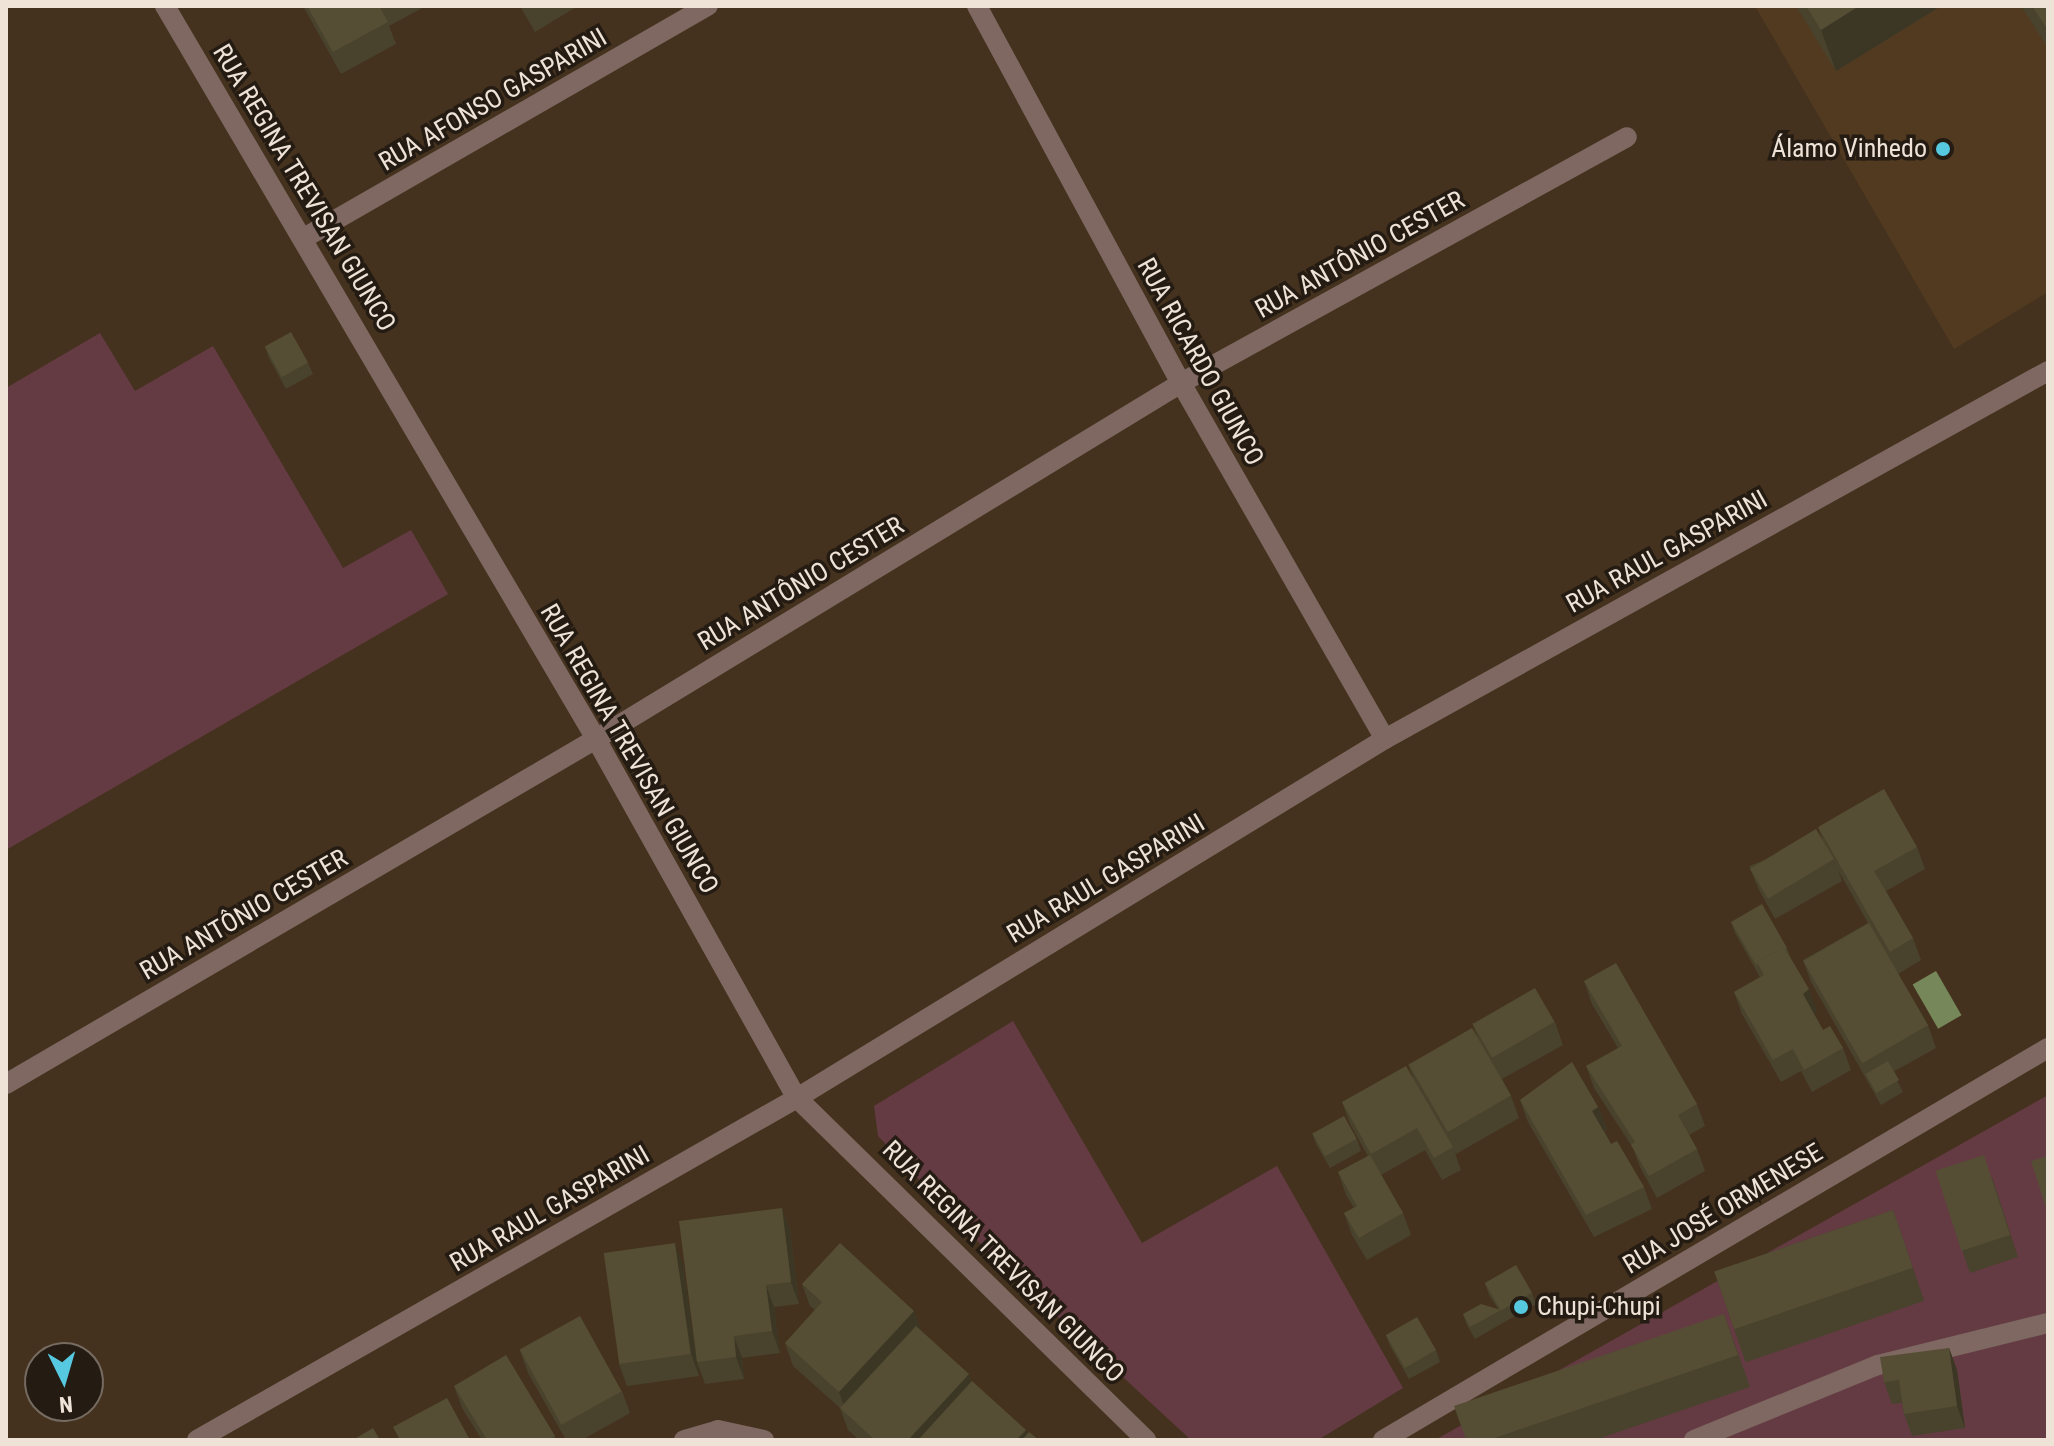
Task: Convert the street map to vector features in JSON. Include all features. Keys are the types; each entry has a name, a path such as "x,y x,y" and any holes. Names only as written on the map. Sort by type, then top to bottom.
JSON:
{"street":[{"name":"RUA REGINA TREVISAN GIUNCO","path":"165,6 596,739 797,1098 1146,1440"},
{"name":"RUA AFONSO GASPARINI","path":"304,238 708,6"},
{"name":"RUA RICARDO GIUNCO","path":"977,6 1181,383 1385,739"},
{"name":"RUA ANTÔNIO CESTER","path":"6,1084 596,739 1181,383 1627,137"},
{"name":"RUA RAUL GASPARINI","path":"197,1440 797,1098 1385,739 2048,371"},
{"name":"RUA JOSÉ ORMENESE","path":"1383,1440 2048,1048"},
{"path":"1694,1440 1878,1365 2048,1323"},
{"path":"684,1440 718,1430 764,1440"}],"shaded area":[{"name":"Álamo Vinhedo","path":"1755,6 2048,6 2048,292 1954,349"},
{"path":"100,333 135,391 213,346 343,568 411,530 448,594 6,850 6,388"},
{"path":"1936,971 1962,1015 1938,1029 1913,984"},
{"path":"1013,1021 1142,1243 1277,1166 1403,1388 1318,1440 1191,1440 993,1257 878,1136 874,1106"},
{"path":"2048,1095 2048,1440 1435,1440"}],"building":[{"path":"307,6 379,6 388,22 333,52"},
{"path":"1806,6 1859,6 1821,30"},
{"path":"2032,6 2048,6 2048,30"},
{"path":"291,332 308,363 282,377 265,347"},
{"path":"1884,789 1917,847 1874,871 1913,938 1890,952 1818,827"},
{"path":"1816,829 1834,859 1768,899 1750,869"},
{"path":"1762,904 1787,948 1756,965 1731,922"},
{"path":"1869,923 1928,1025 1862,1063 1803,961"},
{"path":"1784,947 1809,989 1803,994 1823,1030 1830,1026 1843,1048 1804,1070 1793,1049 1773,1060 1734,992 1764,975 1757,962"},
{"path":"1616,963 1697,1104 1678,1115 1697,1149 1649,1176 1631,1145 1635,1142 1586,1066 1622,1046 1584,981"},
{"path":"1535,988 1555,1022 1492,1058 1473,1024"},
{"path":"1472,1028 1511,1096 1448,1132 1409,1064"},
{"path":"1888,1061 1899,1080 1876,1093 1865,1074"},
{"path":"1572,1062 1598,1107 1592,1111 1611,1144 1617,1141 1644,1187 1586,1215 1520,1100"},
{"path":"1406,1066 1453,1147 1434,1158 1417,1128 1371,1154 1342,1102"},
{"path":"1344,1116 1357,1139 1325,1156 1313,1133"},
{"path":"1370,1155 1403,1213 1359,1238 1344,1213 1357,1206 1338,1172"},
{"path":"1984,1155 2010,1235 1961,1251 1935,1171"},
{"path":"2048,1156 2048,1214 2031,1161"},
{"path":"782,1208 791,1282 766,1285 772,1331 734,1336 736,1357 697,1362 679,1221"},
{"path":"1893,1210 1913,1268 1734,1329 1714,1272"},
{"path":"675,1243 691,1354 619,1364 604,1253"},
{"path":"840,1243 914,1311 839,1392 785,1343 822,1302 802,1284"},
{"path":"1516,1265 1532,1293 1501,1311 1485,1283"},
{"path":"1481,1304 1501,1310 1470,1327 1463,1314"},
{"path":"1724,1314 1738,1355 1489,1440 1466,1440 1454,1406"},
{"path":"580,1316 622,1391 561,1425 520,1349"},
{"path":"1417,1317 1436,1350 1405,1368 1386,1335"},
{"path":"916,1326 969,1374 908,1440 875,1440 840,1408"},
{"path":"1949,1348 1957,1406 1904,1414 1899,1380 1884,1382 1880,1357"},
{"path":"506,1355 555,1436 549,1440 487,1440 454,1386"},
{"path":"972,1381 1026,1430 1016,1440 918,1440"},
{"path":"447,1398 470,1440 400,1440 393,1427"},
{"path":"373,1428 380,1440 353,1440"},
{"path":"1029,1432 1039,1440 1022,1440"}],"place":[{"name":"Álamo Vinhedo","path":"1943,149"},
{"name":"Chupi-Chupi","path":"1521,1307"}]}
